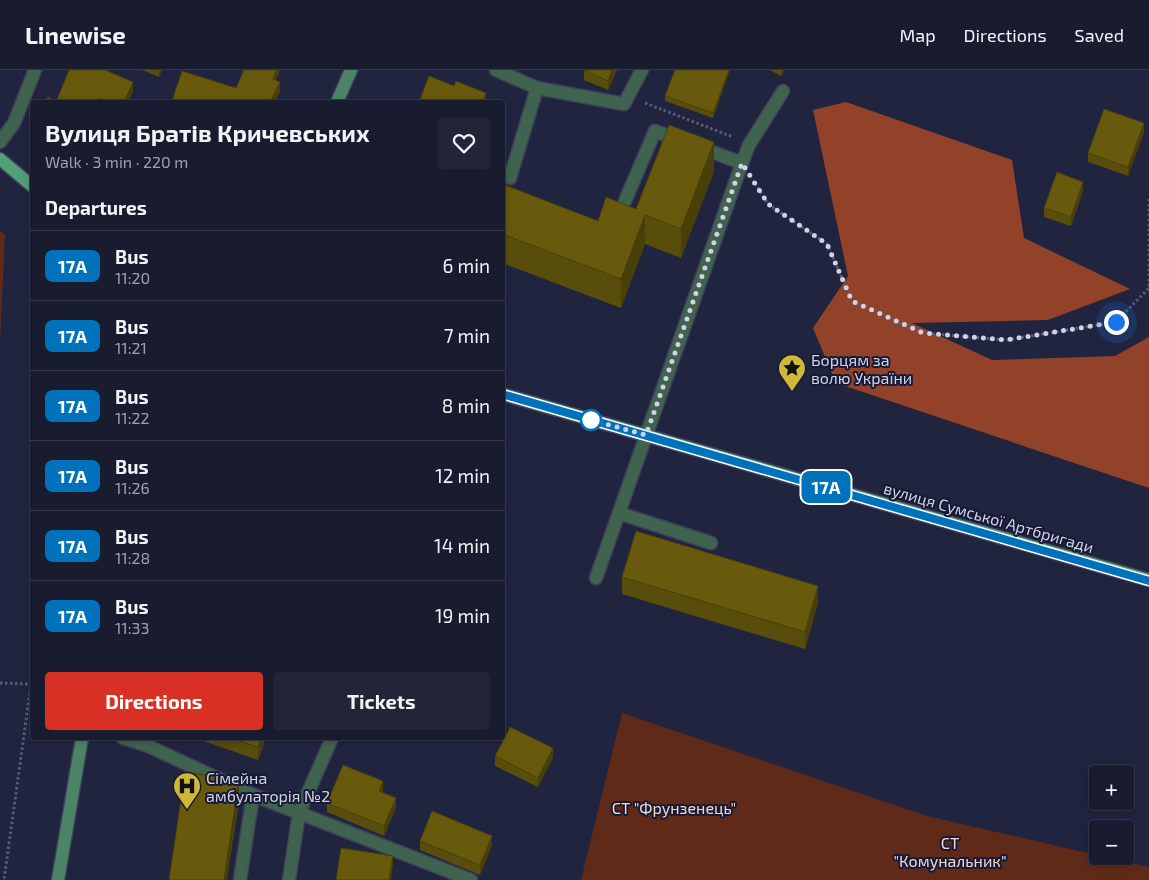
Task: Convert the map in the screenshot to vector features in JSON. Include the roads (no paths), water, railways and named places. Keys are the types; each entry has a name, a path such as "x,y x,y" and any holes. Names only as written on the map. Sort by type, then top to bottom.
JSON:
{"main road":[{"path":"338,100 351,70"},
{"path":"0,159 30,184"},
{"name":"вулиця Сумської Артбригади","path":"505,395 1149,580"},
{"path":"58,880 82,740"}],"street":[{"path":"0,142 14,123 35,70"},
{"path":"496,70 536,88 624,104 642,70"},
{"path":"510,178 536,88"},
{"path":"596,578 742,163 749,145 783,91"},
{"path":"625,200 655,131 742,163"},
{"path":"619,513 711,543"},
{"path":"130,740 146,745 252,795 472,880"},
{"path":"289,880 299,813 331,740"},
{"path":"240,880 252,795"}],"place":[{"name":"Борцям за волю України","path":"792,392"},
{"name":"Сімейна амбулаторія №2","path":"187,810"}],"park label":[{"name":"СТ \"Фрунзенець\"","path":"674,807"},
{"name":"СТ \"Комунальник\"","path":"950,851"}]}
